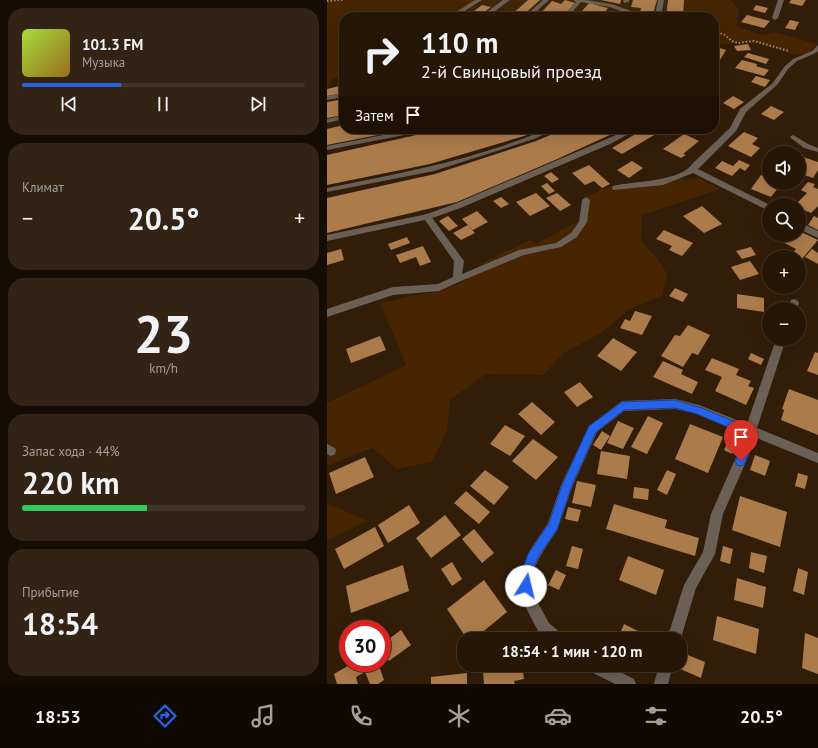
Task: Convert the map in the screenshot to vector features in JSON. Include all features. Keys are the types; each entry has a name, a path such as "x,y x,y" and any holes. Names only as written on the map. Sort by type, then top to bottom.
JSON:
{"street":[{"path":"775,18 781,0"},
{"path":"616,188 663,182 693,170 733,129 743,111 775,84 795,60 814,52 818,47"},
{"path":"693,170 762,204"},
{"path":"327,238 427,217 459,262 458,279 439,287 393,291 327,313"},
{"path":"806,229 818,235"},
{"path":"676,632 690,585 709,554 717,514 746,448 754,418 779,346"},
{"path":"549,632 544,628 527,595 525,577 534,554 553,526 567,485 593,429 622,406 675,404 699,410 751,433 818,458"},
{"path":"606,672 629,684"},
{"path":"661,684 664,672"}],"lane":[{"path":"459,12 479,0"},
{"path":"490,12 507,0"},
{"path":"533,12 546,0"},
{"path":"569,12 577,0 595,3 621,12"},
{"path":"658,12 661,0"},
{"path":"327,98 339,96"},
{"path":"327,120 339,118"},
{"path":"327,148 399,134"},
{"path":"327,190 431,169 541,134"},
{"path":"427,217 460,205 625,134"},
{"path":"793,137 807,146 818,150"},
{"path":"458,279 523,252 558,245 563,242 574,235 583,222 586,200"}],"path":[{"path":"327,1 343,0"},
{"path":"719,33 738,43 754,41 805,56"}],"shaded area":[{"path":"327,0 483,0 467,12 339,12 339,77 331,79 331,86 327,86"},
{"path":"483,0 684,0 683,12 467,12"},
{"path":"684,0 731,0 739,10 737,26 761,35 776,32 817,44 812,50 803,55 796,55 754,43 719,45 719,12 683,12"},
{"path":"674,176 685,180 699,178 720,189 642,215 641,240 662,265 667,274 662,296 630,309 601,333 564,353 543,375 486,374 450,400 447,431 432,462 397,469 372,448 327,466 327,403 406,365 380,303 441,291 463,282 482,263 530,240 536,244 580,220 584,198 600,190 616,185 652,181"},
{"path":"327,503 368,521 327,540"}],"building":[{"path":"528,0 540,0 527,12 515,12"},
{"path":"565,0 575,3 567,12 542,12 552,1 561,4"},
{"path":"601,0 621,0 620,4"},
{"path":"633,0 657,0 654,12 640,12 641,8 631,7"},
{"path":"668,0 684,0 683,12 667,12"},
{"path":"791,0 806,0 802,6 789,3"},
{"path":"589,3 608,8 605,12 581,12"},
{"path":"482,5 491,7 484,12 473,12"},
{"path":"756,5 768,8 765,13 753,10"},
{"path":"747,15 770,21 764,28 741,22"},
{"path":"790,20 799,22 795,30 785,28"},
{"path":"748,44 751,50 737,51 734,46"},
{"path":"719,48 726,50 719,62"},
{"path":"748,53 769,59 766,64 744,57"},
{"path":"742,60 757,64 756,66 769,70 764,76 735,68"},
{"path":"756,76 770,80 765,87 751,82"},
{"path":"339,86 339,94 327,96 327,89"},
{"path":"733,96 744,102 734,109 723,103"},
{"path":"339,100 339,116 327,118 327,102"},
{"path":"771,106 784,112 774,120 761,114"},
{"path":"339,126 339,134 383,134 327,145 327,129"},
{"path":"744,132 758,138 752,144 760,148 751,157 728,146"},
{"path":"421,134 529,134 430,164 327,185 327,155"},
{"path":"553,134 612,134 457,202 327,233 327,198 435,174"},
{"path":"636,134 656,134 622,154 612,148"},
{"path":"684,134 699,141 683,154 686,155 681,158 663,149"},
{"path":"806,158 818,162 818,170 813,178 806,176"},
{"path":"739,160 750,165 745,171 740,168 732,176 715,168 722,161 733,166"},
{"path":"632,161 643,168 629,178 617,170"},
{"path":"589,165 610,184 602,188 594,181 585,185 572,173"},
{"path":"551,172 559,179 552,183 544,176"},
{"path":"761,175 762,190 776,190 771,197 751,189"},
{"path":"808,182 815,184 813,187 818,189 818,206 811,213 806,211 806,198 802,198 807,193 801,190 806,190 806,184"},
{"path":"547,183 555,191 549,194 541,186"},
{"path":"536,193 550,206 530,216 516,202"},
{"path":"557,193 571,205 560,211 546,198"},
{"path":"501,197 509,204 501,208 493,201"},
{"path":"702,206 722,224 704,233 683,216"},
{"path":"477,211 488,222 473,230 462,219"},
{"path":"448,216 458,226 449,231 439,221"},
{"path":"814,216 818,218 818,230 808,225"},
{"path":"468,225 475,233 461,240 453,233"},
{"path":"664,230 693,243 682,256 669,250 672,246 656,239"},
{"path":"806,234 818,240 806,254 806,250 795,250 796,249 783,242 806,242"},
{"path":"407,237 410,243 391,250 388,244"},
{"path":"423,246 431,262 420,266 416,257 400,263 396,255"},
{"path":"751,247 756,255 742,259 736,251"},
{"path":"341,249 344,260 327,265 327,253"},
{"path":"812,249 818,253 818,264 806,258"},
{"path":"750,261 759,274 740,280 731,267"},
{"path":"675,288 688,294 683,302 669,296"},
{"path":"737,294 764,298 764,302 762,302 762,312 737,308"},
{"path":"635,311 652,316 642,335 620,328 625,319 630,321"},
{"path":"688,325 710,335 698,355 692,353 683,367 661,356 675,335 680,336"},
{"path":"380,336 386,350 351,363 346,349"},
{"path":"613,338 637,352 621,371 597,356"},
{"path":"815,352 818,353 818,375 807,371"},
{"path":"751,353 764,359 761,365 748,359"},
{"path":"712,358 739,369 736,375 751,381 748,386 754,388 746,405 715,391 722,377 705,370"},
{"path":"663,361 683,370 681,374 698,382 692,394 653,377"},
{"path":"580,382 593,397 577,407 564,392"},
{"path":"789,389 818,400 818,435 781,420 784,410 782,409"},
{"path":"532,402 555,422 541,435 518,414"},
{"path":"648,416 663,423 647,454 631,447"},
{"path":"618,421 634,428 623,449 607,443"},
{"path":"690,424 723,437 708,473 675,459"},
{"path":"505,425 525,436 510,456 490,444"},
{"path":"602,431 610,436 601,450 593,445"},
{"path":"730,436 738,439 732,454 724,450"},
{"path":"533,439 558,457 536,480 512,461"},
{"path":"601,451 630,456 627,479 597,474"},
{"path":"755,455 770,461 765,476 750,470"},
{"path":"365,457 374,477 336,494 329,473"},
{"path":"485,470 509,487 494,505 470,486"},
{"path":"667,470 676,474 667,495 657,490"},
{"path":"798,473 808,476 805,489 795,486"},
{"path":"577,481 596,485 591,507 572,503"},
{"path":"634,487 649,489 648,500 633,498"},
{"path":"466,491 490,512 479,524 454,503"},
{"path":"740,496 787,512 780,547 732,530"},
{"path":"614,504 667,520 665,528 699,538 695,556 606,529"},
{"path":"409,505 420,523 388,543 378,525"},
{"path":"568,507 581,510 578,522 565,519"},
{"path":"445,515 461,535 431,558 416,538"},
{"path":"375,527 384,546 344,569 335,549"},
{"path":"474,529 494,553 482,563 462,539"},
{"path":"572,546 583,549 578,569 566,566"},
{"path":"723,546 733,549 730,564 720,561"},
{"path":"751,552 767,556 764,573 749,568"},
{"path":"628,556 664,570 656,595 619,580"},
{"path":"452,562 462,579 452,586 441,569"},
{"path":"403,565 409,591 351,613 346,586"},
{"path":"798,568 808,572 804,595 793,591"},
{"path":"556,570 566,575 559,590 548,585"},
{"path":"737,578 766,587 763,608 734,600"},
{"path":"484,580 507,612 483,632 462,632 447,609"},
{"path":"717,616 759,629 756,654 713,640"},
{"path":"624,624 640,632 621,632"},
{"path":"401,630 411,645 391,660 391,637"},
{"path":"805,633 818,638 818,674 802,668"},
{"path":"687,655 705,662 701,678 687,672"},
{"path":"339,671 365,672 356,677 358,684 337,684 334,674"},
{"path":"365,672 381,672 384,680 378,684 370,684"},
{"path":"483,672 523,672 524,679 514,681 515,684 484,684"},
{"path":"467,673 467,684 431,684 431,677"}],"route":[{"path":"526,586 525,577 534,554 546,534 553,526 567,485 593,429 622,406 675,404 699,410 751,433 741,461"}]}
